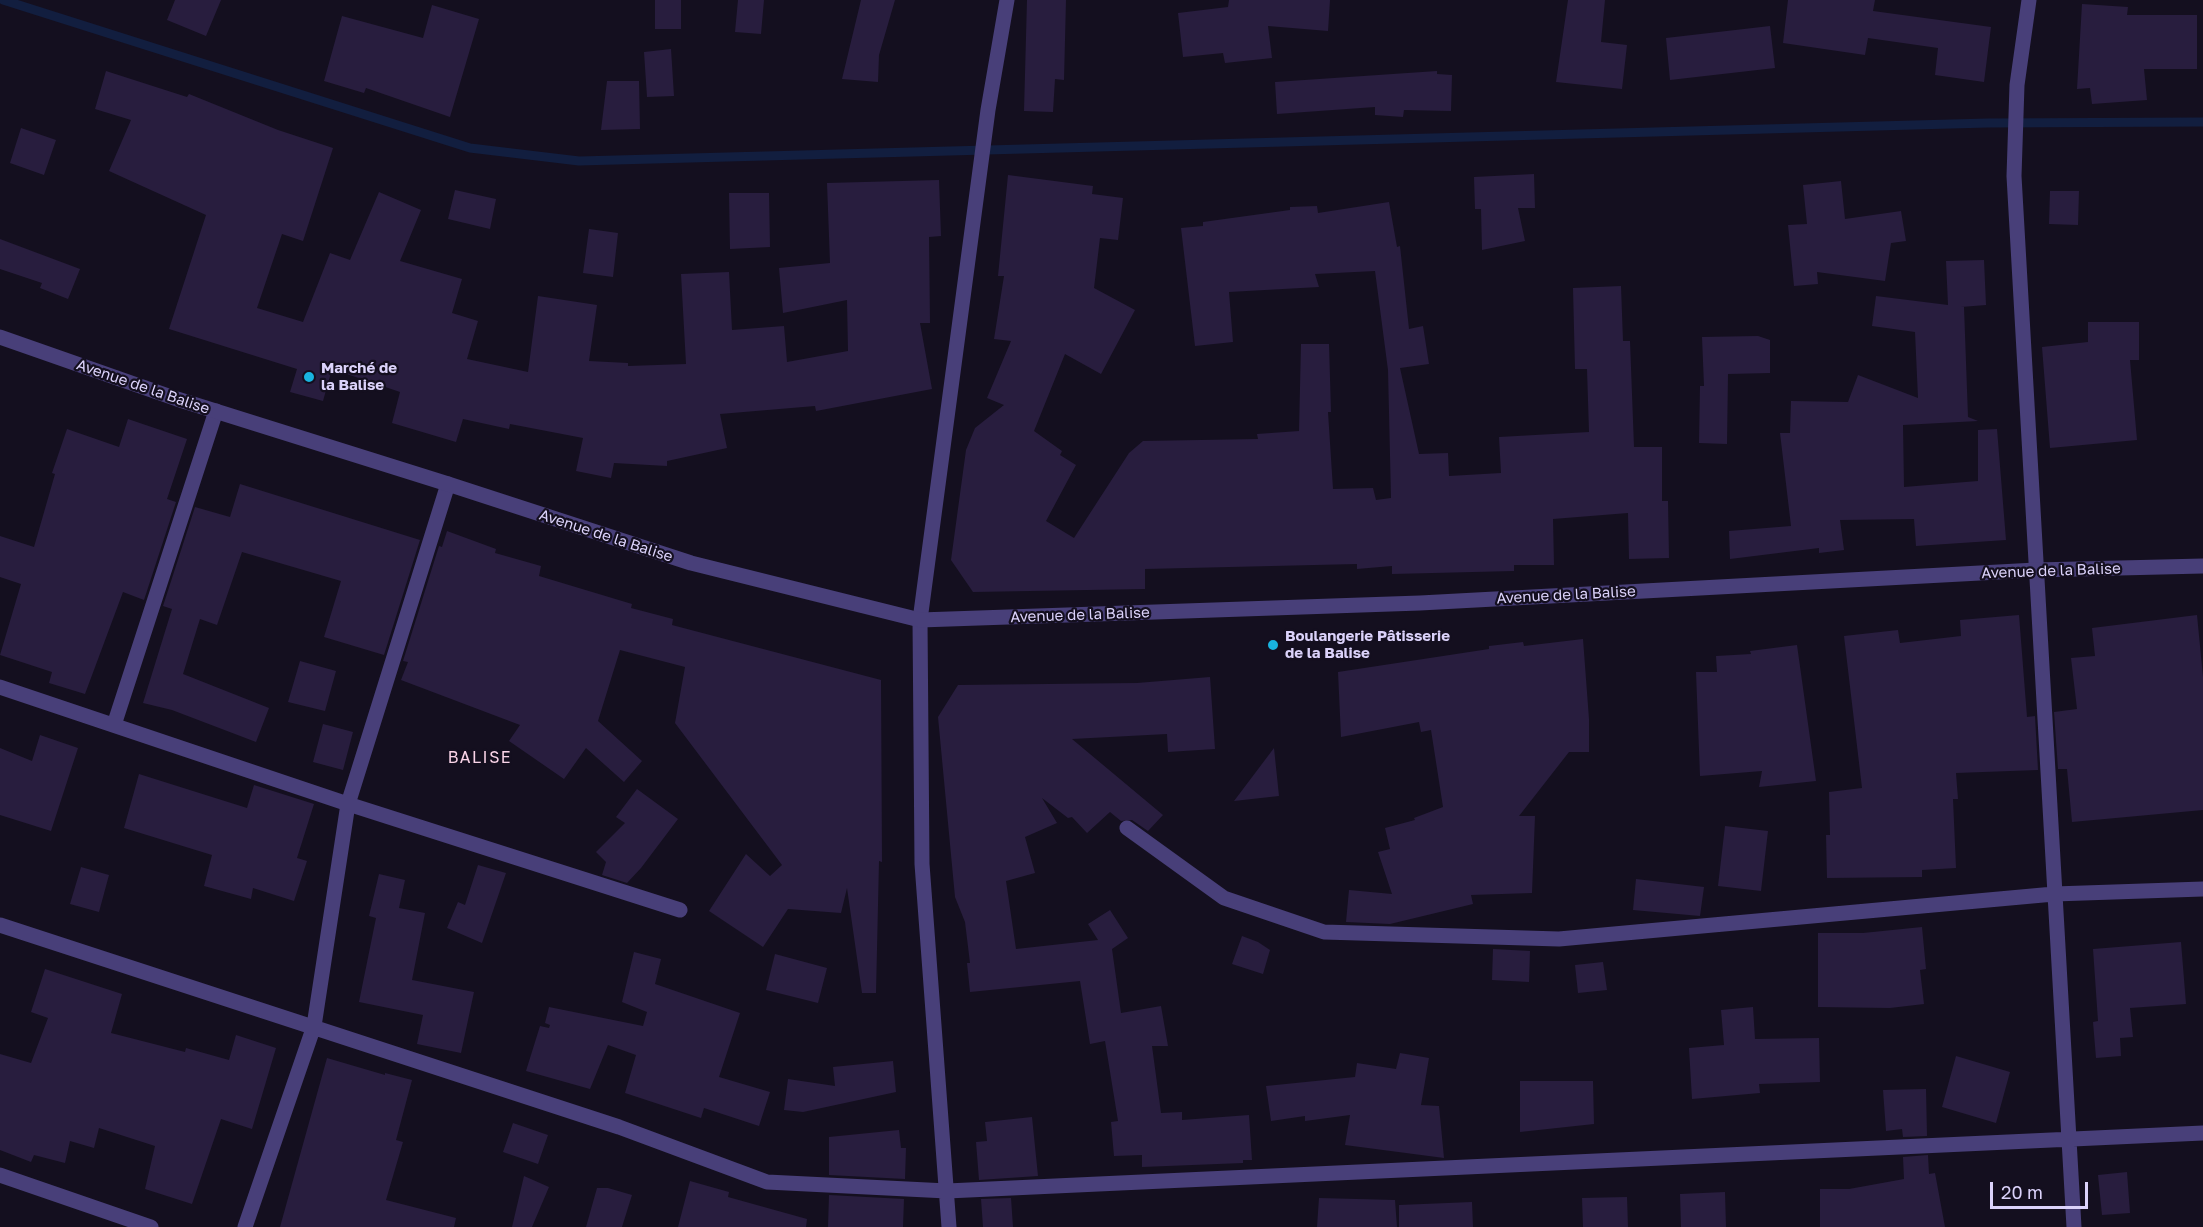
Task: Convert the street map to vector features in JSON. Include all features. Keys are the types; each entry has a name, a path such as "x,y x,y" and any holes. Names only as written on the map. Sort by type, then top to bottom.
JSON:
{"street":[{"path":"949,1227 922,864 920,620 978,181 1007,0"},
{"path":"2029,0 2017,85 2014,176 2054,894 2071,1139 2074,1227"},
{"name":"Avenue de la Balise","path":"0,337 216,411 691,563 920,620 1420,603 2036,570 2203,566"},
{"path":"114,725 216,411"},
{"path":"245,1227 314,1026 348,804 448,484"},
{"path":"0,687 348,804 680,910"},
{"path":"1127,828 1224,898 1324,932 1559,939 2054,894 2203,889"},
{"path":"0,926 314,1026 619,1127 767,1182 946,1191 2203,1133"},
{"path":"0,1175 151,1227"}],"building":[{"path":"175,0 221,0 206,36 167,20"},
{"path":"655,0 681,0 681,29 655,29"},
{"path":"738,0 764,0 761,34 735,32"},
{"path":"861,0 895,0 879,55 878,82 842,79"},
{"path":"1027,0 1066,0 1064,80 1055,79 1053,112 1024,111"},
{"path":"1229,0 1330,0 1328,31 1268,26 1272,58 1225,63 1223,53 1183,57 1178,13 1228,7"},
{"path":"1568,0 1605,0 1601,42 1627,45 1622,89 1556,82"},
{"path":"1788,0 1875,0 1873,11 1991,27 1984,82 1935,75 1938,48 1868,38 1865,55 1783,43"},
{"path":"2082,4 2128,7 2127,15 2197,15 2197,69 2144,69 2147,100 2092,104 2090,88 2077,89"},
{"path":"432,5 479,19 450,117 366,88 364,93 324,81 342,16 423,38"},
{"path":"1770,26 1775,68 1670,80 1666,38"},
{"path":"671,49 674,96 647,97 644,52"},
{"path":"106,71 187,97 189,94 278,130 333,148 303,241 282,234 257,308 303,322 330,253 350,260 379,192 421,210 400,261 462,279 452,313 478,321 467,359 528,372 538,296 597,305 589,361 628,363 628,366 686,364 681,274 729,272 732,330 784,326 787,362 848,351 847,300 783,313 779,268 830,263 827,183 939,180 941,236 929,237 930,323 920,323 932,389 816,411 815,406 720,414 727,448 667,461 667,466 614,463 611,478 576,471 583,438 510,424 509,429 463,419 456,442 392,423 400,392 332,369 323,401 290,392 297,369 169,329 206,215 109,171 131,120 95,109"},
{"path":"1437,71 1437,74 1452,75 1451,111 1404,110 1403,117 1375,115 1375,107 1277,114 1275,82"},
{"path":"607,81 639,81 640,129 601,130"},
{"path":"21,128 56,140 44,175 10,163"},
{"path":"1534,174 1535,208 1518,208 1525,241 1482,250 1481,209 1475,209 1474,177"},
{"path":"1008,175 1093,186 1092,194 1123,198 1118,240 1100,238 1094,288 1135,310 1101,374 1065,354 1034,431 1062,451 1060,455 1076,465 1046,521 1074,538 1129,453 1143,441 1258,439 1257,434 1299,431 1301,344 1329,344 1331,412 1328,412 1333,489 1373,488 1376,500 1391,498 1388,370 1375,271 1315,274 1319,287 1229,292 1233,342 1195,346 1181,228 1203,226 1203,222 1290,210 1290,207 1317,206 1318,213 1389,202 1397,247 1400,246 1409,329 1423,326 1429,364 1400,368 1419,454 1448,453 1449,476 1501,473 1499,437 1589,432 1587,369 1575,369 1573,288 1621,286 1623,341 1630,341 1634,447 1662,447 1662,501 1668,501 1669,558 1629,559 1628,513 1553,519 1554,565 1514,565 1514,571 1392,574 1392,566 1357,569 1357,564 1145,569 1145,589 973,592 951,560 966,450 975,428 1004,405 987,398 1011,341 994,339 1004,276 998,276"},
{"path":"1841,181 1845,219 1901,211 1906,241 1891,243 1885,281 1817,272 1818,284 1794,286 1788,225 1807,224 1803,185"},
{"path":"455,190 496,199 490,229 448,219"},
{"path":"2050,191 2079,191 2078,225 2049,224"},
{"path":"729,193 769,193 770,247 730,249"},
{"path":"589,229 618,233 613,277 583,273"},
{"path":"0,239 80,269 68,299 40,288 42,283 0,269"},
{"path":"1984,260 1986,305 1961,307 1964,307 1968,417 1978,421 1903,425 1904,487 1978,481 1978,430 1997,429 2006,540 1916,546 1914,519 1840,520 1844,550 1819,553 1819,548 1730,559 1729,531 1791,526 1780,433 1790,433 1791,401 1848,402 1858,375 1918,398 1915,332 1872,326 1876,296 1948,305 1946,261"},
{"path":"2088,322 2139,322 2139,360 2130,360 2137,440 2050,448 2042,347 2088,342"},
{"path":"1758,336 1770,340 1770,373 1728,374 1727,444 1699,443 1700,386 1704,386 1702,337"},
{"path":"128,419 187,439 167,499 176,502 144,600 123,592 85,694 49,683 52,672 0,655 21,584 0,577 0,536 34,547 55,474 52,473 67,429 119,447"},
{"path":"240,484 420,540 384,655 324,637 341,581 242,552 217,625 200,619 183,674 269,708 256,742 172,710 143,703 172,609 163,606 195,507 230,517"},
{"path":"447,531 496,549 495,553 541,566 539,576 632,604 631,608 673,619 672,625 881,680 882,862 879,861 876,993 862,993 847,888 841,913 788,909 763,947 709,911 746,854 770,876 782,865 675,723 685,667 620,650 598,721 642,761 624,782 586,748 564,779 509,741 520,725 401,680 408,662 403,661 439,546 442,547"},
{"path":"2019,615 2027,717 2035,716 2038,770 1956,773 1958,799 1953,799 1956,868 1922,870 1922,877 1827,878 1826,835 1830,835 1829,792 1862,788 1844,636 1898,630 1900,643 1961,636 1960,620"},
{"path":"2197,615 2203,677 2203,810 2072,822 2067,769 2058,769 2054,712 2077,709 2071,658 2095,656 2092,628"},
{"path":"1583,639 1589,752 1569,752 1519,816 1535,816 1532,893 1471,895 1473,904 1390,924 1346,922 1349,890 1392,894 1378,852 1390,849 1385,828 1415,820 1414,818 1443,807 1431,730 1421,732 1419,722 1341,737 1338,672 1489,649 1489,646 1523,642 1524,646"},
{"path":"1797,645 1816,781 1759,787 1762,771 1700,776 1696,672 1717,672 1716,656 1751,654 1750,651"},
{"path":"300,661 336,671 325,711 288,702"},
{"path":"1210,677 1215,749 1168,752 1167,734 1072,739 1163,815 1148,831 1132,820 1121,821 1110,812 1087,833 1072,817 1068,818 1042,798 1057,823 1025,837 1035,873 1006,881 1016,949 1098,940 1088,924 1110,910 1128,938 1112,949 1121,1013 1161,1006 1168,1046 1152,1046 1161,1113 1182,1112 1182,1120 1249,1115 1252,1160 1243,1160 1243,1163 1142,1167 1142,1155 1114,1156 1111,1122 1118,1121 1105,1041 1090,1044 1080,981 970,992 967,963 970,963 965,922 955,897 938,717 958,685 1137,683"},
{"path":"323,724 353,732 343,770 313,762"},
{"path":"40,735 78,748 51,831 0,815 0,748 32,761"},
{"path":"1274,748 1279,796 1234,801"},
{"path":"139,774 247,808 254,785 314,804 297,858 307,861 294,901 253,888 251,899 204,886 212,855 124,828"},
{"path":"637,789 678,819 627,883 602,875 606,862 596,852 625,823 616,817"},
{"path":"1725,826 1768,831 1761,891 1718,886"},
{"path":"478,865 506,873 482,943 447,928 458,902 465,905"},
{"path":"81,867 109,875 99,912 70,904"},
{"path":"379,874 405,880 399,908 425,913 412,980 474,992 461,1053 417,1044 423,1015 359,1002 376,918 369,916"},
{"path":"1636,879 1704,887 1700,916 1633,910"},
{"path":"1922,927 1926,969 1920,970 1924,1004 1890,1008 1818,1007 1818,933 1863,933"},
{"path":"1242,936 1270,950 1263,974 1232,964"},
{"path":"2181,942 2186,1004 2130,1008 2133,1037 2120,1038 2121,1056 2096,1058 2093,1022 2098,1021 2093,949"},
{"path":"1493,949 1530,951 1529,982 1492,980"},
{"path":"634,952 661,959 655,984 740,1013 719,1077 770,1092 759,1126 704,1108 701,1118 625,1093 636,1055 608,1045 590,1089 526,1071 540,1026 549,1028 550,1025 545,1023 549,1007 643,1026 647,1012 622,1002"},
{"path":"775,954 827,968 818,1003 766,990"},
{"path":"1603,962 1607,990 1578,993 1575,965"},
{"path":"45,969 122,994 111,1033 185,1052 186,1048 229,1060 236,1035 276,1048 252,1129 221,1119 192,1204 145,1189 155,1146 99,1128 94,1148 70,1141 65,1163 34,1155 31,1162 0,1150 0,1054 31,1063 48,1018 31,1012"},
{"path":"1753,1007 1755,1039 1819,1038 1820,1082 1759,1084 1760,1093 1692,1099 1689,1048 1724,1045 1721,1010"},
{"path":"1400,1053 1429,1058 1421,1105 1439,1106 1444,1158 1345,1145 1350,1115 1305,1121 1305,1116 1271,1121 1266,1086 1355,1077 1357,1063 1396,1069"},
{"path":"1956,1056 2010,1072 1996,1123 1942,1107"},
{"path":"327,1058 385,1075 385,1073 412,1080 396,1140 403,1142 386,1200 456,1218 454,1227 280,1227"},
{"path":"893,1061 896,1092 803,1112 784,1110 788,1079 835,1086 833,1067"},
{"path":"1520,1081 1593,1081 1594,1124 1520,1132"},
{"path":"1926,1089 1927,1136 1903,1137 1902,1129 1886,1131 1883,1090"},
{"path":"1032,1117 1038,1176 979,1180 976,1142 987,1141 985,1122"},
{"path":"513,1123 548,1135 538,1164 503,1152"},
{"path":"899,1130 901,1148 906,1148 905,1179 829,1175 829,1137"},
{"path":"1928,1155 1929,1174 1935,1173 1945,1227 1820,1227 1820,1189 1849,1189 1904,1179 1903,1157"},
{"path":"2127,1172 2130,1213 2102,1215 2098,1175"},
{"path":"524,1176 549,1187 532,1227 512,1227"},
{"path":"690,1181 729,1192 728,1197 807,1219 806,1227 678,1227"},
{"path":"597,1188 608,1188 632,1195 622,1227 586,1227"},
{"path":"1725,1192 1726,1227 1681,1227 1680,1194"},
{"path":"829,1195 904,1199 903,1227 828,1227"},
{"path":"1627,1197 1628,1227 1583,1227 1582,1198"},
{"path":"1011,1198 1013,1227 983,1227 981,1199"},
{"path":"1319,1198 1395,1200 1397,1227 1317,1227"},
{"path":"1472,1202 1473,1227 1399,1227 1399,1205"}],"waterway":[{"path":"3,0 470,148 579,161 1988,123 2203,122"}],"place":[{"name":"Marché de la Balise","path":"309,377"},
{"name":"Boulangerie Pâtisserie de la Balise","path":"1273,645"}],"district":[{"name":"BALISE","path":"480,758"}]}
